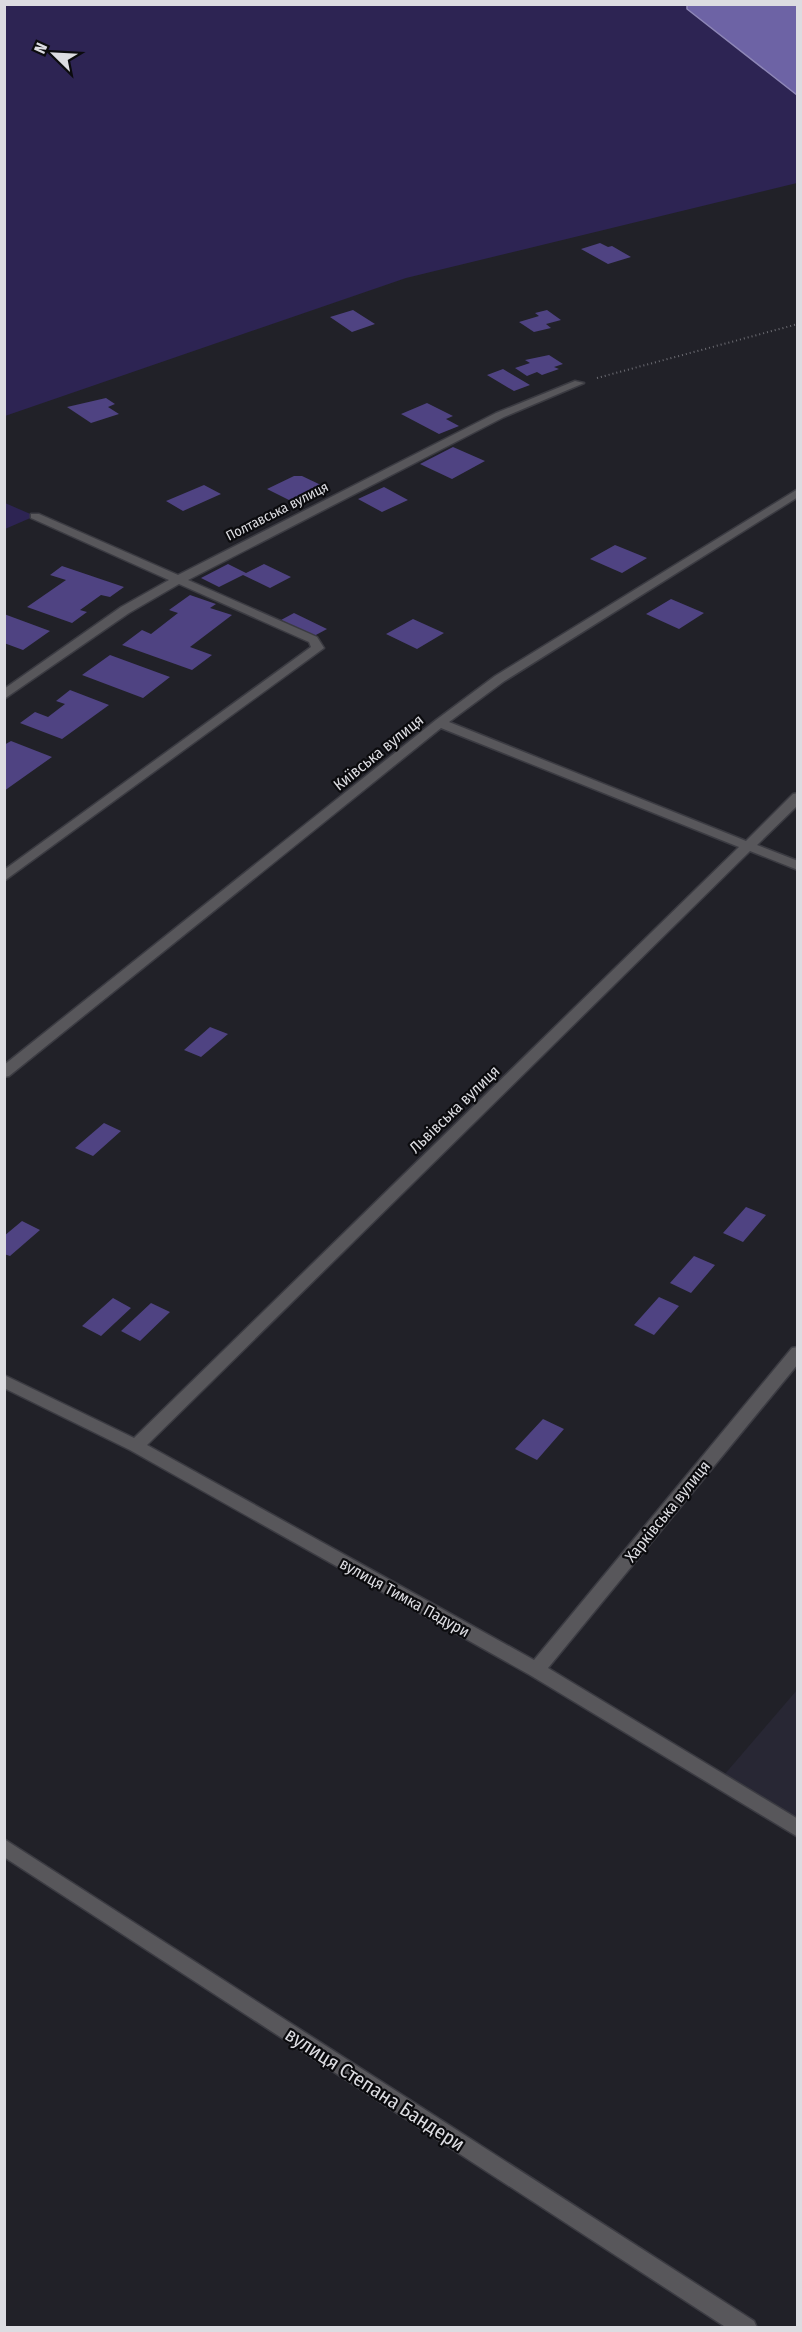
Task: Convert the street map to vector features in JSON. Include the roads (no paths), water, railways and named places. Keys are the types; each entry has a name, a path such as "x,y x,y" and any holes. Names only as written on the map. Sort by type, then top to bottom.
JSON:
{"street":[{"name":"Полтавська вулиця","path":"4,695 125,610 180,579 500,415 579,383"},
{"name":"Київська вулиця","path":"4,1073 499,678 798,492"},
{"path":"4,877 318,648 313,640 35,516"},
{"path":"440,723 798,866"},
{"name":"Львівська вулиця","path":"136,1446 798,798"},
{"name":"Харківська вулиця","path":"536,1670 798,1352"},
{"name":"вулиця Тимка Падури","path":"4,1381 136,1446 536,1670 798,1829"},
{"name":"вулиця Степана Бандери","path":"4,1847 746,2328"}]}
